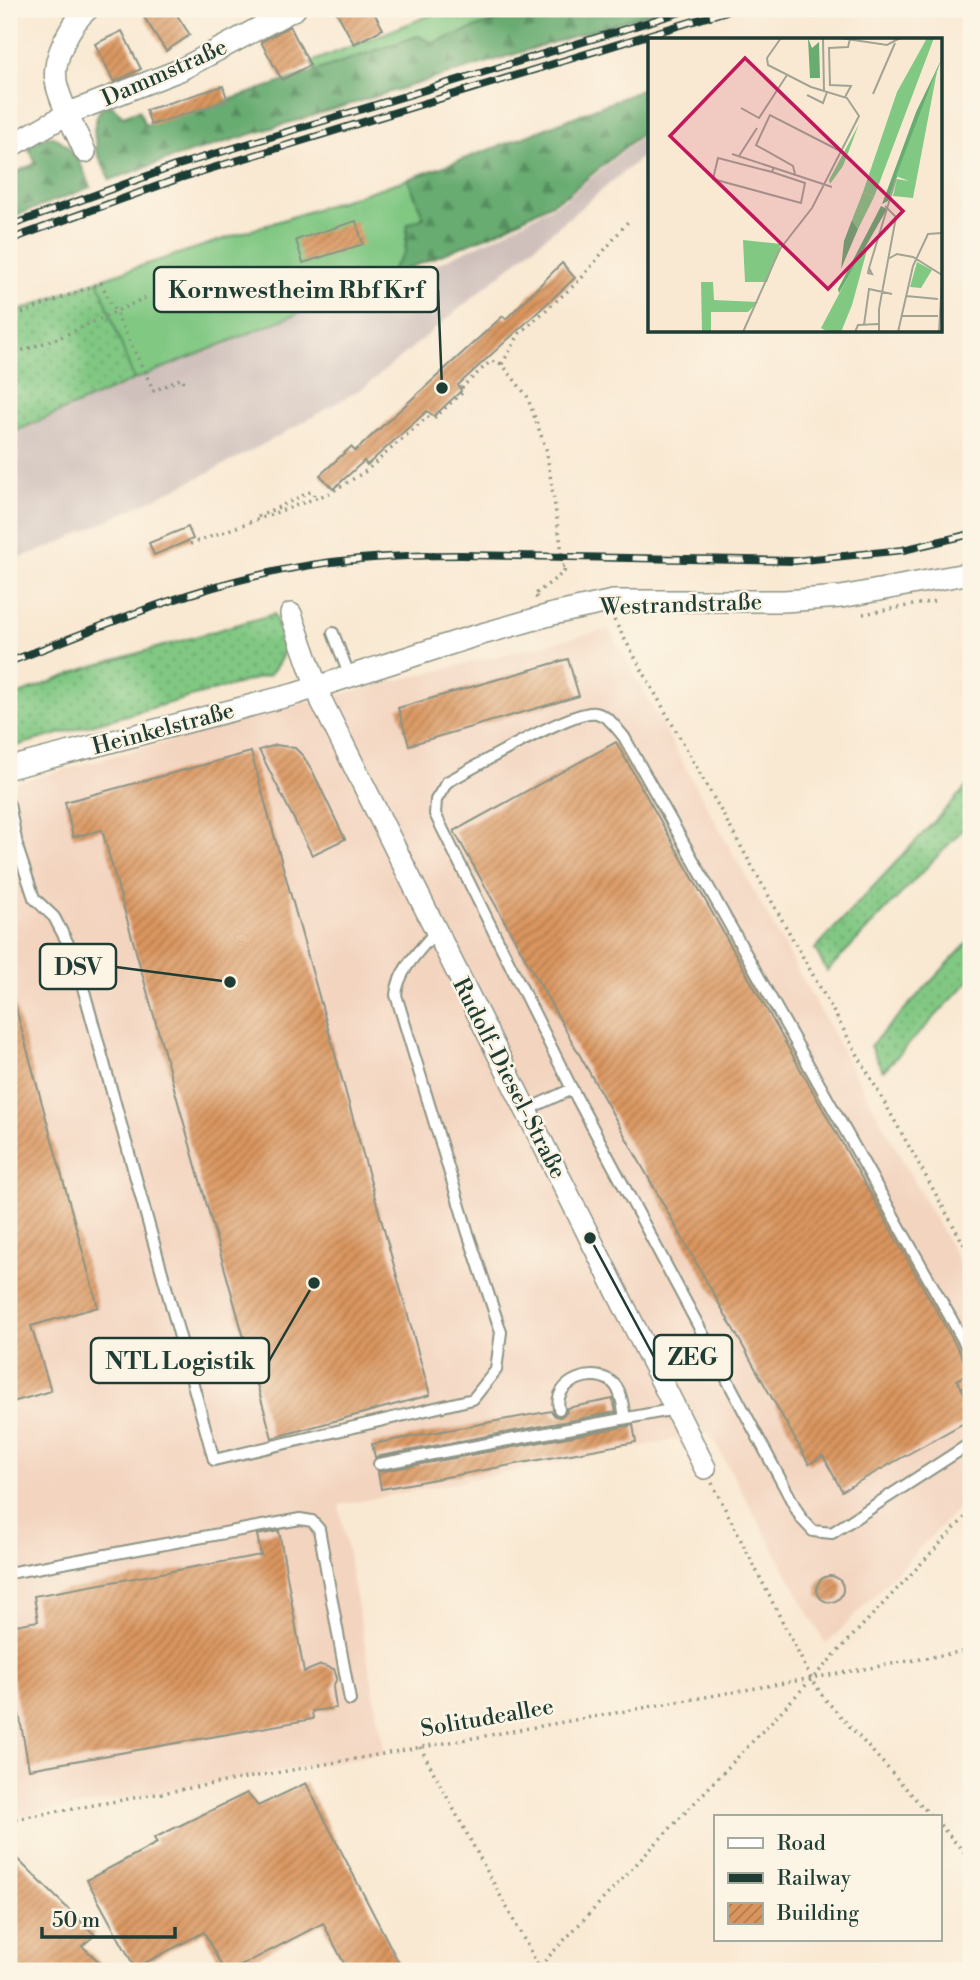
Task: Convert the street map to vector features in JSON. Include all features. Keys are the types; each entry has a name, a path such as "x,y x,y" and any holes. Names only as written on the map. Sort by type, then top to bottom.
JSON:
{"street":[{"path":"85,152 55,80 58,59 68,35 88,9"},
{"name":"Dammstraße","path":"9,147 69,113 180,70 295,9"},
{"name":"Westrandstraße","path":"317,688 468,638 540,617 613,601 784,601 841,597 971,572"},
{"name":"Rudolf-Diesel-Straße","path":"291,614 317,688 705,1468"},
{"name":"Heinkelstraße","path":"9,768 317,688"}],"lane":[{"path":"333,633 350,677"},
{"path":"971,1354 624,737 610,720 594,712 570,718 447,782 436,800 435,814 572,1089 800,1518 813,1531 832,1533 971,1443"},
{"path":"9,804 18,850 34,898 54,918 74,955 214,1460 473,1399 496,1370 501,1332 468,1233 397,995 397,986 406,968 436,931"},
{"path":"526,1110 572,1089"},
{"path":"559,1409 557,1401 561,1391 570,1382 598,1376 618,1388 625,1418"},
{"path":"379,1464 676,1409"},
{"path":"9,1573 300,1519 312,1521 319,1529 350,1700"}],"path":[{"path":"502,364 520,333 580,280 630,219"},
{"path":"9,318 101,283 154,391 182,378 184,382"},
{"path":"9,355 61,337 149,296"},
{"path":"190,544 330,493 366,471 427,417 434,418 463,392 462,387 491,361 502,364 527,396 546,449 562,566 565,566 564,572 534,595 537,597 540,617"},
{"path":"249,521 312,491 315,498"},
{"path":"853,615 940,600"},
{"path":"627,620 614,620 971,1258"},
{"path":"705,1468 811,1678 829,1703 930,1815"},
{"path":"420,1747 538,1970 971,1511"},
{"name":"Solitudeallee","path":"9,1820 971,1650"},
{"path":"942,1827 971,1860"}],"shaded area":[{"path":"648,131 648,152 366,386 202,476 53,546 9,561 9,434 268,325 441,262 500,235 567,198"},
{"path":"609,629 971,1284 971,1495 826,1645 710,1433 339,1505 385,1753 9,1818 9,785 316,700"}],"green space":[{"path":"446,9 494,9 500,19 433,43 417,36 316,71 311,62"},
{"path":"494,9 570,9 543,17 537,10 500,19"},
{"path":"570,9 663,9 173,158 110,180 95,148 97,118 101,108 111,105 123,116 139,110 145,125 223,102 418,36 433,43 500,19 537,10 543,17"},
{"path":"648,87 648,128 567,195 497,232 385,278 405,252 408,224 424,218 408,179 524,137"},
{"path":"47,136 59,140 76,154 91,187 9,218 9,176 36,163 28,147"},
{"path":"408,179 424,218 408,224 405,252 385,278 134,380 98,280"},
{"path":"98,280 134,380 9,434 9,315"},
{"path":"274,614 284,646 281,659 269,675 9,748 9,698 87,668"},
{"path":"971,782 971,821 827,971 815,949"},
{"path":"971,939 971,979 883,1071 870,1046"}],"building":[{"path":"156,9 173,9 190,35 166,51 144,17"},
{"path":"335,9 372,9 383,29 354,44"},
{"path":"290,26 310,65 282,80 261,42"},
{"path":"122,31 141,69 114,82 95,44"},
{"path":"223,86 228,101 151,125 146,110"},
{"path":"356,221 363,244 303,263 296,240"},
{"path":"562,263 575,278 458,385 461,391 434,416 427,411 367,465 364,461 333,489 320,475 351,447 355,451 503,316 506,319"},
{"path":"188,527 193,539 154,555 149,543"},
{"path":"568,659 579,696 409,745 398,708"},
{"path":"616,742 971,1372 957,1380 971,1405 971,1419 842,1491 823,1456 809,1464 454,831"},
{"path":"276,745 295,748 303,756 345,839 312,855 259,750"},
{"path":"251,752 430,1395 272,1438 102,830 73,837 65,802"},
{"path":"9,998 13,998 98,1307 31,1326 51,1391 9,1403"},
{"path":"613,1399 616,1412 375,1457 372,1444 551,1411 560,1417 566,1413 567,1408"},
{"path":"633,1425 636,1442 381,1489 378,1472"},
{"path":"279,1531 304,1672 321,1665 334,1669 337,1678 333,1687 336,1708 312,1711 313,1719 29,1769 9,1658 9,1626 38,1621 34,1596 261,1555 257,1535"},
{"path":"830,1576 839,1580 843,1589 839,1598 830,1602 821,1598 817,1589 821,1580"},
{"path":"306,1783 403,1971 348,1971 323,1923 231,1971 224,1971 204,1932 139,1966 134,1966 87,1880 157,1843 154,1838 247,1793 258,1806"},
{"path":"9,1851 95,1935 82,1946 109,1971 9,1971"}],"railway":[{"path":"9,226 175,166 691,9"},
{"path":"9,240 180,178 733,9"},
{"path":"9,662 196,592 260,575 335,562 385,557 461,555 794,561 903,550 971,534"}],"place":[{"name":"Kornwestheim Rbf Krf","path":"442,388"},
{"name":"DSV","path":"230,982"},
{"name":"ZEG","path":"590,1238"},
{"name":"NTL Logistik","path":"314,1283"}]}
